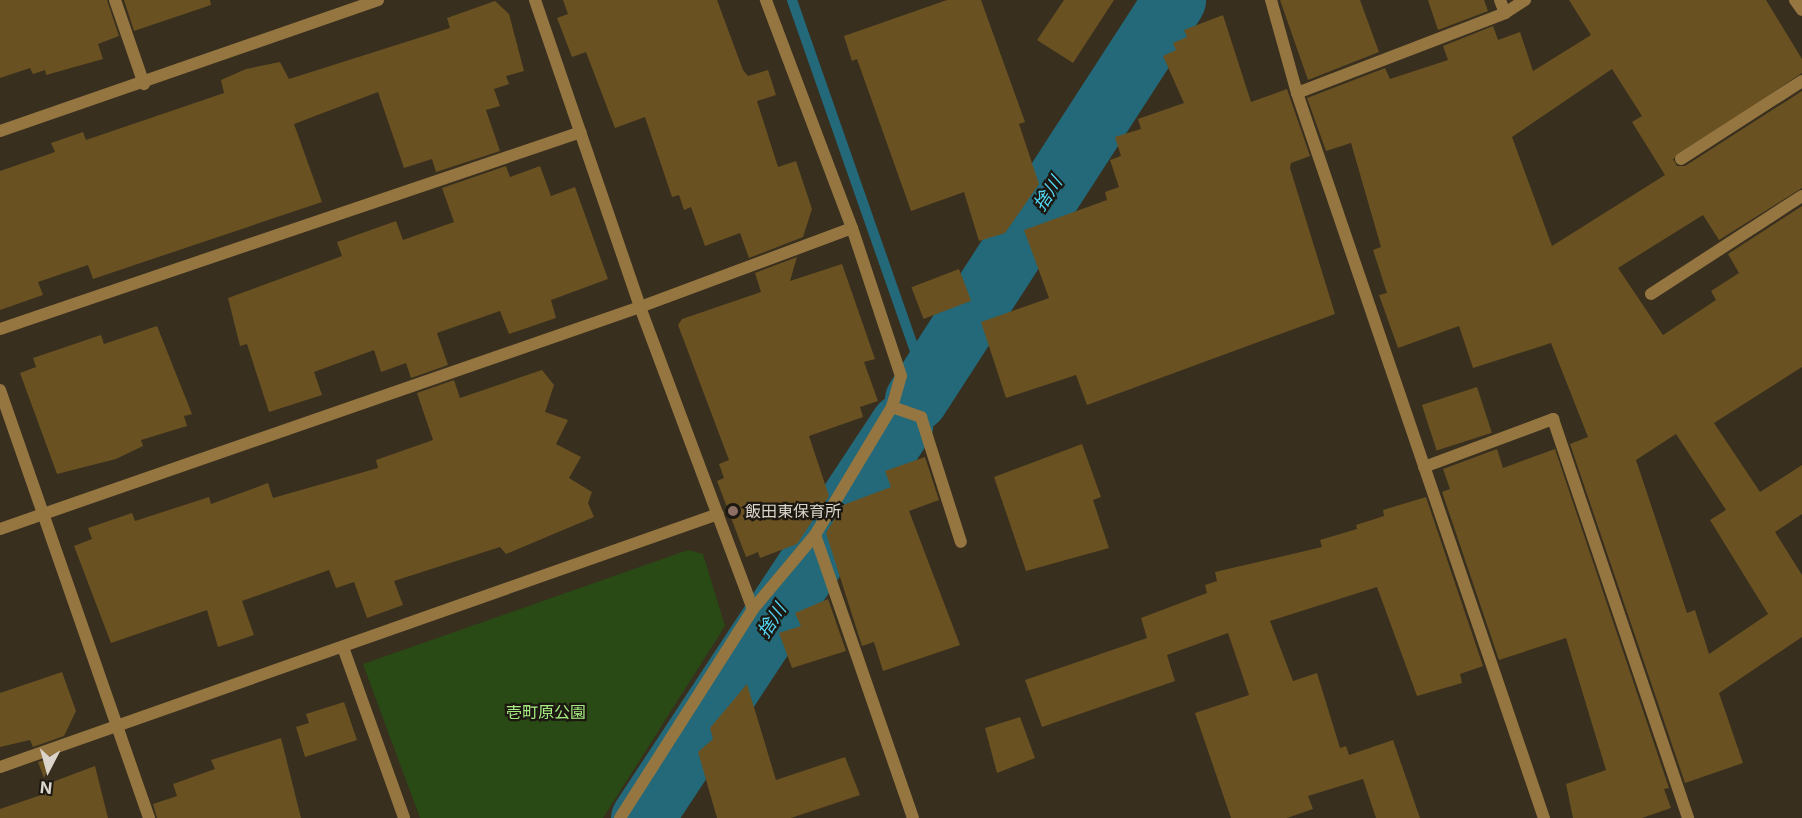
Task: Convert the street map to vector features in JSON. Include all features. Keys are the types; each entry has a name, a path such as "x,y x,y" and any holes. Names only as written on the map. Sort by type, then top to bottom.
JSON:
{"street":[{"path":"115,0 144,84"},
{"path":"0,130 144,84 378,0"},
{"path":"535,0 640,307 753,609"},
{"path":"620,818 753,609 815,535 892,407 901,376 852,228 765,0"},
{"path":"1270,0 1297,93 1544,818"},
{"path":"1500,0 1505,13"},
{"path":"1297,93 1505,13 1525,0"},
{"path":"1796,0 1802,10"},
{"path":"1681,159 1802,81"},
{"path":"0,328 581,132"},
{"path":"1651,294 1802,196"},
{"path":"0,529 640,307 852,228"},
{"path":"0,390 149,818"},
{"path":"892,407 921,417 961,542"},
{"path":"1424,467 1553,419 1688,818"},
{"path":"0,767 345,650 718,514"},
{"path":"815,535 913,818"},
{"path":"345,650 404,818"}],"green space":[{"name":"壱町原公園","path":"688,550 703,554 725,626 603,818 420,818 363,664"}],"building":[{"path":"0,0 107,0 119,36 98,44 103,59 46,75 45,70 33,74 30,68 0,78"},
{"path":"124,0 210,0 211,5 134,31"},
{"path":"563,0 717,0 743,70 748,76 768,70 776,95 757,101 778,167 796,161 812,209 803,237 749,258 740,233 705,246 691,207 684,210 679,195 672,197 645,117 615,128 586,52 572,57 557,18 568,14"},
{"path":"947,0 981,0 1025,122 1019,124 1039,184 1005,233 979,241 964,192 911,211 857,59 852,61 844,36"},
{"path":"1064,0 1114,0 1073,63 1037,40"},
{"path":"1280,0 1360,0 1379,52 1308,80"},
{"path":"1428,0 1484,0 1488,11 1438,30"},
{"path":"1569,0 1766,0 1802,59 1802,73 1673,159 1677,166 1685,166 1802,91 1802,188 1719,240 1703,215 1618,268 1663,335 1716,300 1711,291 1739,273 1728,254 1802,206 1802,367 1714,423 1760,492 1802,465 1802,514 1775,532 1802,575 1802,637 1719,693 1743,763 1685,783 1570,444 1588,437 1551,343 1473,368 1459,326 1398,348 1379,295 1387,293 1373,250 1381,247 1351,143 1326,151 1307,98 1385,68 1390,79 1448,60 1443,46 1493,26 1498,40 1520,32 1533,71 1591,35","holes":["1612,69 1642,116 1632,122 1665,175 1552,246 1512,137","1676,434 1726,510 1710,520 1768,614 1709,654 1695,610 1687,613 1636,460"]},
{"path":"495,1 509,14 524,71 506,76 509,84 494,89 500,106 486,110 500,151 436,172 432,159 404,168 378,92 294,124 322,202 93,279 88,265 38,282 43,295 0,310 0,171 55,152 51,143 83,132 86,140 224,93 221,80 246,69 280,62 289,79 450,28 447,18"},
{"path":"1223,15 1251,102 1287,89 1310,156 1291,163 1290,168 1335,314 1087,405 1076,375 1006,398 981,322 1049,298 1024,230 1107,200 1105,192 1119,187 1110,160 1121,156 1115,137 1141,129 1138,119 1184,103 1163,56 1176,50 1173,43 1187,37 1184,30"},
{"path":"506,166 510,177 540,166 551,196 575,187 608,279 551,300 556,318 509,334 500,311 437,333 448,365 411,378 406,363 381,372 374,350 314,372 322,395 269,412 247,344 240,346 228,298 342,256 337,242 396,221 403,240 454,222 442,188"},
{"path":"797,257 790,281 842,264 875,359 864,362 878,401 860,407 863,417 809,436 829,496 797,544 760,558 758,552 746,557 717,481 724,478 719,464 729,460 678,325 682,319 761,292 755,273"},
{"path":"959,269 971,301 924,319 911,287"},
{"path":"157,326 192,414 184,416 187,426 141,440 143,446 116,459 57,474 20,373 36,367 33,358 101,335 104,344"},
{"path":"542,370 554,385 545,412 568,420 556,444 581,457 569,478 592,492 588,503 594,517 506,554 500,547 394,581 403,605 367,618 354,582 336,588 329,570 242,601 254,635 218,647 207,610 111,643 74,546 92,539 88,528 132,513 135,521 209,497 211,504 268,483 273,498 378,468 376,460 433,440 417,393 454,380 460,398"},
{"path":"1477,387 1492,433 1437,451 1422,405"},
{"path":"1082,444 1101,497 1093,500 1109,548 1026,571 994,477"},
{"path":"1497,449 1503,468 1555,449 1669,788 1664,789 1671,808 1642,818 1573,818 1566,784 1606,770 1566,638 1499,660 1442,492 1450,489 1443,469"},
{"path":"925,457 939,500 909,511 960,645 883,671 874,642 862,646 826,533 843,505 891,487 885,471"},
{"path":"1426,497 1483,666 1460,674 1462,683 1417,696 1377,587 1270,621 1293,681 1317,673 1340,748 1346,746 1349,755 1393,740 1420,818 1376,818 1363,779 1308,796 1313,809 1287,818 1231,818 1195,713 1249,695 1228,633 1167,655 1175,681 1042,727 1025,680 1147,638 1141,618 1207,593 1205,585 1217,581 1215,572 1322,547 1320,540 1357,529 1356,525 1384,516 1383,510"},
{"path":"828,599 846,651 792,668 779,633 801,626 795,613"},
{"path":"62,672 76,711 64,736 33,747 30,740 0,747 0,693"},
{"path":"747,684 776,780 845,757 860,795 791,818 717,818 698,752 713,739 710,728"},
{"path":"344,702 357,740 305,757 296,727 309,723 306,714"},
{"path":"1020,717 1035,758 997,773 985,728"},
{"path":"281,738 301,818 157,818 153,804 177,796 173,784 215,769 211,760"},
{"path":"54,757 44,778 38,762"},
{"path":"95,766 108,818 0,818 0,809 50,792 47,784"}],"waterway":[{"name":"捨川","path":"792,0 915,352 922,388"},
{"name":"捨川","path":"916,399 1174,0"},
{"name":"捨川","path":"642,818 901,425"}],"place":[{"name":"飯田東保育所","path":"733,511"}]}
